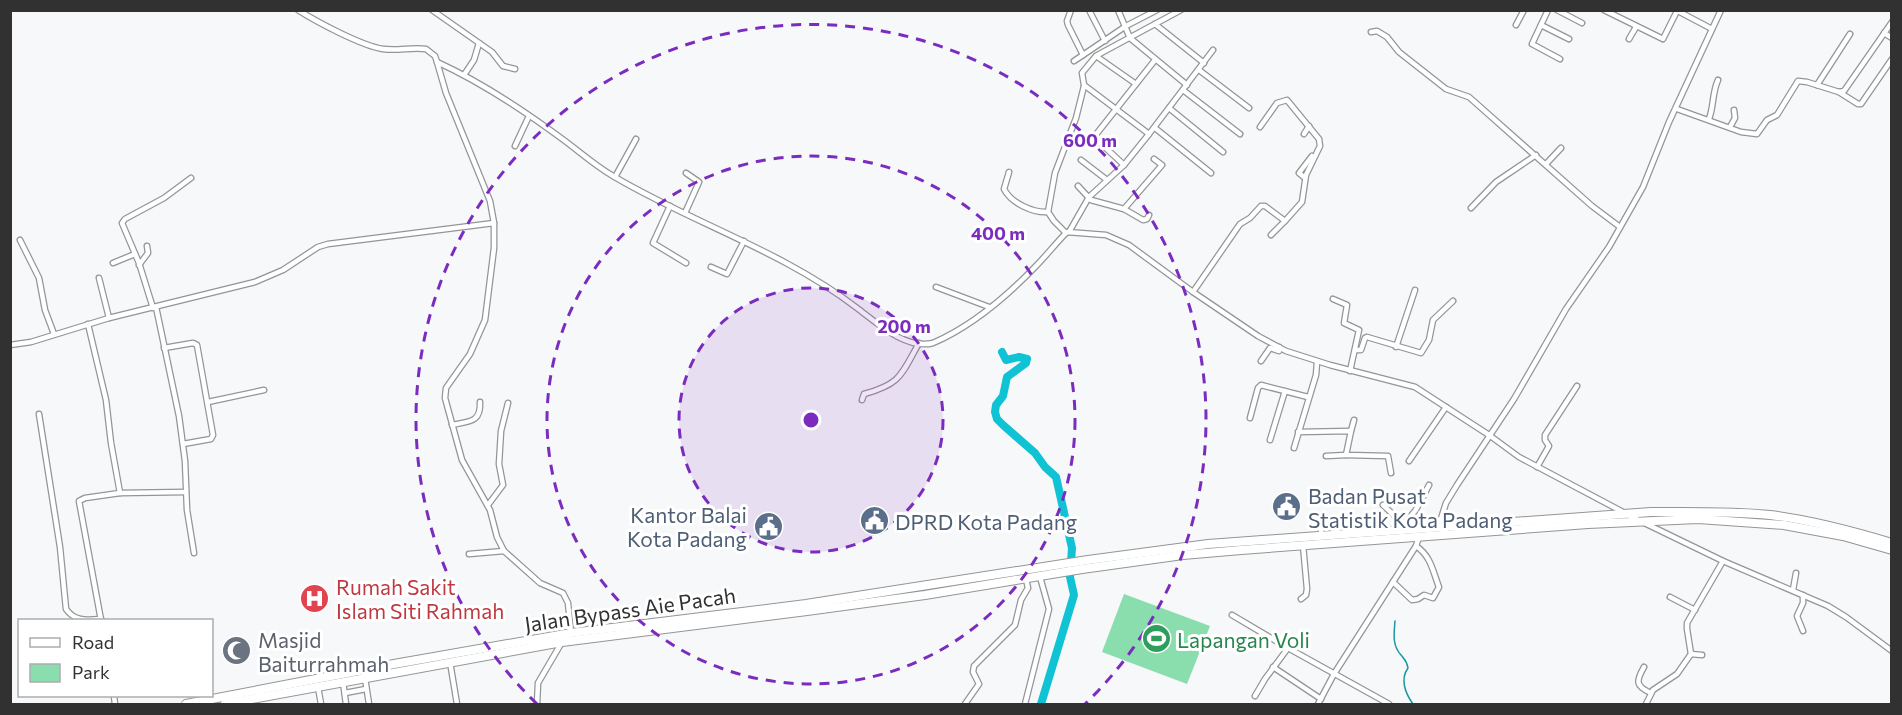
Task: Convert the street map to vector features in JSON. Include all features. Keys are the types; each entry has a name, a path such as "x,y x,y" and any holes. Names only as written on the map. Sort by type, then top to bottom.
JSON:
{"highway":[{"path":"225,705 450,662 516,646 562,642 614,631 807,611 1026,579 1088,560 1208,544 1321,536 1331,539 1419,537 1643,521 1659,516 1708,511 1782,517 1833,527 1892,543"},
{"path":"1043,573 1184,555 1303,544 1401,527 1438,528 1628,515 1777,524 1843,536 1892,550"},
{"name":"Jalan Bypass Aie Pacah","path":"186,705 516,646 571,633 614,631 1043,573"}],"street":[{"path":"298,10 318,22 374,47 395,50 426,49 435,56 446,93 490,201 494,223 494,248 485,320 470,354 445,392 452,425 462,460 477,490 488,505 494,531 504,550 540,583 563,593 568,603 571,633"},
{"path":"432,10 492,52 503,66 515,69"},
{"path":"1071,10 1068,25 1083,55"},
{"path":"1089,10 1105,40"},
{"path":"1118,10 1128,32 1155,60 1240,134"},
{"path":"1157,10 1096,56 1082,73 1084,85 1076,118 1055,173 1048,212 1053,221 1067,233 1096,233 1114,237 1129,245 1193,292 1279,347 1317,362 1411,385 1537,467 1723,561 1793,590 1839,613 1892,651"},
{"path":"1074,61 1105,40 1155,24 1181,10"},
{"path":"1516,25 1524,10"},
{"path":"1548,10 1532,44 1560,59"},
{"path":"1557,10 1582,23"},
{"path":"1604,10 1663,39 1676,11 1712,29"},
{"path":"1438,528 1446,503 1514,399 1566,309 1609,247 1643,187 1721,10"},
{"path":"1839,92 1844,91 1892,22"},
{"path":"1155,24 1204,63"},
{"path":"1541,25 1569,39"},
{"path":"1629,39 1636,27"},
{"path":"1371,32 1377,31 1387,37 1400,52 1446,89 1469,97 1598,211 1620,227"},
{"path":"1884,33 1892,39"},
{"path":"1817,85 1850,34"},
{"path":"464,75 474,60 479,43"},
{"path":"437,62 464,75 529,116 615,177 819,282 900,337 929,344 953,334 1010,291 1056,245 1067,233 1089,197 1124,165 1155,128 1213,50"},
{"path":"1096,56 1136,84"},
{"path":"1677,109 1741,132 1756,134 1767,120 1777,115 1796,83 1802,81 1839,92 1861,104 1892,59"},
{"path":"1124,165 1094,138 1155,60"},
{"path":"1199,70 1249,108"},
{"path":"1709,119 1718,80"},
{"path":"1084,85 1149,134"},
{"path":"1260,127 1277,103 1284,99 1319,139 1320,146 1305,178 1302,202 1271,235"},
{"path":"1169,108 1223,153"},
{"path":"1730,127 1735,118 1734,110"},
{"path":"514,146 529,116"},
{"path":"1304,134 1309,126"},
{"path":"1155,128 1211,173"},
{"path":"615,177 636,139"},
{"path":"1546,164 1561,148"},
{"path":"1471,208 1496,182 1536,155"},
{"path":"1305,178 1299,173 1312,156"},
{"path":"1154,159 1168,170"},
{"path":"1081,160 1107,180"},
{"path":"1124,209 1162,165"},
{"path":"1009,172 1004,189 1008,196 1028,208 1048,212"},
{"path":"685,213 699,182 686,173"},
{"path":"191,178 176,190 123,221 122,225 155,308 164,348 183,444 187,510 194,553"},
{"path":"1078,186 1094,201 1124,209 1143,220 1149,215"},
{"path":"670,206 653,243 686,262"},
{"path":"1193,292 1240,224 1250,218 1261,206 1265,206 1285,221"},
{"path":"10,345 31,342 109,318 255,282 283,270 318,247 328,244 494,223"},
{"path":"20,240 41,284 42,297 54,334"},
{"path":"711,267 727,274 744,242"},
{"path":"1056,245 1064,248"},
{"path":"139,265 147,255 147,246"},
{"path":"113,263 135,254"},
{"path":"99,278 109,318"},
{"path":"936,287 989,307"},
{"path":"1396,347 1415,290"},
{"path":"1333,299 1347,305 1344,324 1359,330 1350,371"},
{"path":"1355,350 1361,350 1367,338 1421,354 1429,340 1433,320 1453,302"},
{"path":"88,324 106,400 120,493"},
{"path":"862,400 864,394 892,384 905,368 919,343"},
{"path":"164,348 197,344 213,432 212,437 207,440 183,444"},
{"path":"1261,361 1270,348 1279,351 1279,347"},
{"path":"1294,448 1316,375 1317,362"},
{"path":"1250,418 1259,386 1263,385 1308,398"},
{"path":"1537,467 1549,446 1545,440 1547,432 1577,386"},
{"path":"208,402 264,390"},
{"path":"1270,440 1285,391"},
{"path":"452,425 477,417 480,413 480,402"},
{"path":"488,505 503,485 499,464 501,431 508,403"},
{"path":"1409,461 1446,407"},
{"path":"39,414 60,547 66,609 80,619"},
{"path":"1346,455 1354,420"},
{"path":"1298,432 1351,431"},
{"path":"1326,456 1388,456 1391,473"},
{"path":"1383,505 1401,527 1414,511 1429,485"},
{"path":"101,619 79,501 120,493 186,492"},
{"path":"1321,515 1321,536"},
{"path":"1273,667 1320,702 1334,674 1416,546 1419,537"},
{"path":"1301,600 1306,595 1307,589 1303,544"},
{"path":"1393,582 1412,600 1424,595 1435,597 1439,588 1432,566 1424,552 1416,546"},
{"path":"469,554 504,550"},
{"path":"1646,705 1651,693 1677,674 1692,654 1687,629 1694,611 1723,561"},
{"path":"1025,705 1049,609 1043,573"},
{"path":"1793,590 1796,573"},
{"path":"965,705 979,684 973,672 974,666 1017,622 1021,600 1028,588 1026,579"},
{"path":"1803,595 1803,603 1797,616 1803,631"},
{"path":"1670,597 1700,614"},
{"path":"1232,615 1389,705"},
{"path":"537,705 538,683 562,642"},
{"path":"1255,696 1288,648"},
{"path":"1692,654 1701,655"},
{"path":"450,662 457,705"},
{"path":"1644,667 1638,684 1651,693"},
{"path":"365,678 369,705"},
{"path":"343,682 346,705"},
{"path":"318,687 321,705"},
{"path":"345,693 366,689"}],"green space":[{"name":"Lapangan Voli","path":"1124,594 1210,626 1187,684 1102,652"}],"waterway":[{"path":"1002,352 1006,360 1019,357 1027,359 1026,363 1007,377 1003,396 996,405 997,419 1035,453 1056,477 1072,548 1070,577 1074,595 1041,704"},
{"path":"1395,621 1395,643 1408,668 1404,677 1404,686 1413,704"}],"place":[{"name":"Badan Pusat Statistik Kota Padang","path":"1287,507"},
{"name":"DPRD Kota Padang","path":"874,521"},
{"name":"Kantor Balai Kota Padang","path":"768,526"},
{"name":"Rumah Sakit Islam Siti Rahmah","path":"315,598"},
{"name":"Lapangan Voli","path":"1156,639"},
{"name":"Masjid Baiturrahmah","path":"237,651"}]}
